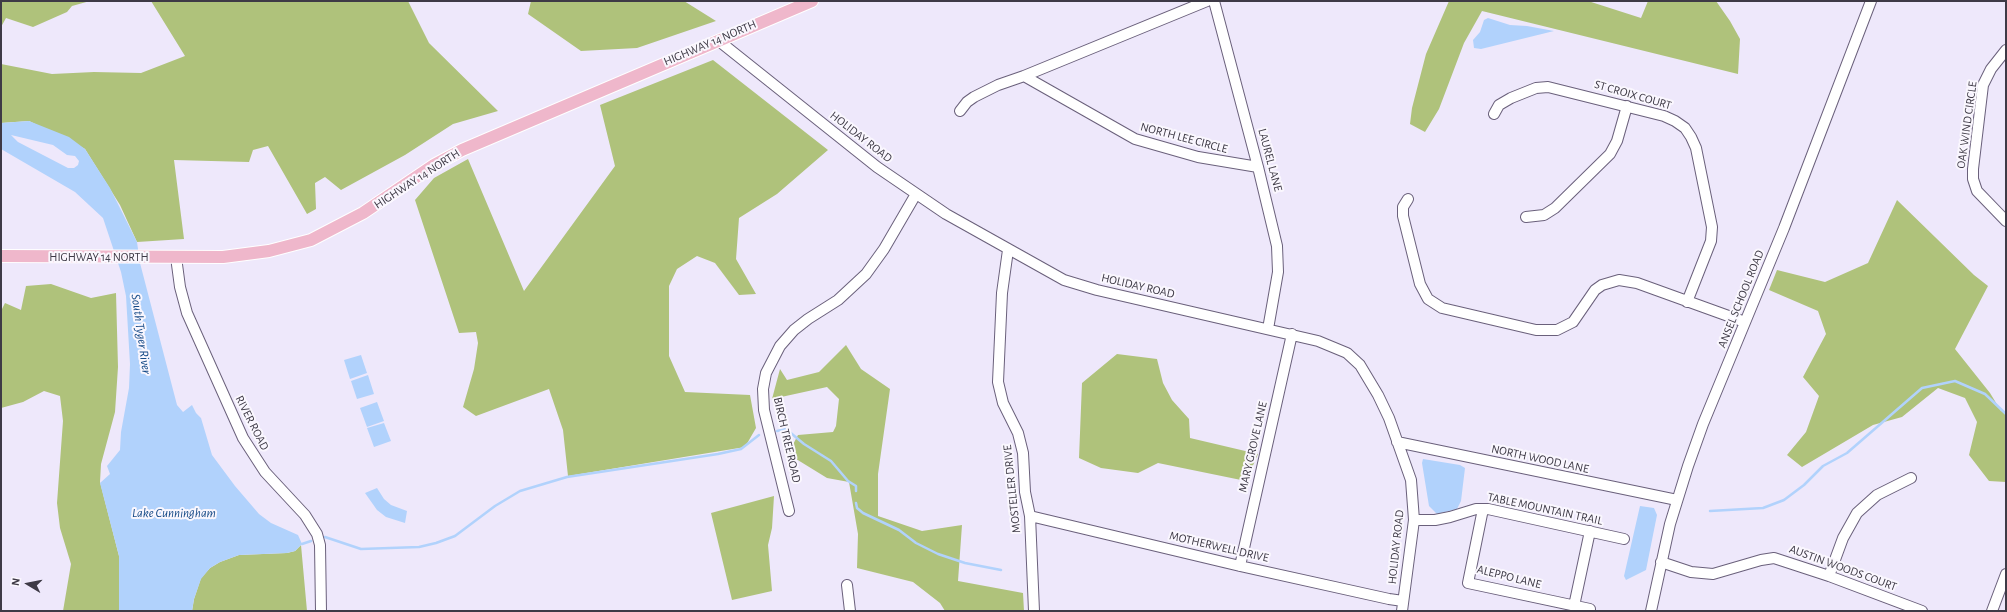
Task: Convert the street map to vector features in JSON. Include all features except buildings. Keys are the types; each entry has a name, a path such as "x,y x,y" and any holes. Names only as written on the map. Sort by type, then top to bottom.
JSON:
{"main road":[{"name":"HIGHWAY 14 NORTH","path":"1,256 151,258 223,257 255,254 311,240 363,213 434,165 462,150 812,1"}],"street":[{"path":"960,111 967,102 974,97 998,85 1024,76 1208,1"},
{"name":"LAUREL LANE","path":"1214,1 1273,226 1278,257 1276,290 1268,329"},
{"name":"ANSEL SCHOOL ROAD","path":"1651,611 1661,562 1677,500 1703,424 1784,228 1871,1"},
{"name":"HOLIDAY ROAD","path":"719,41 851,148 916,194 1008,250 1045,270 1074,284 1292,334 1334,346 1356,361 1378,395 1390,418 1411,480 1414,520 1402,606"},
{"name":"OAK WIND CIRCLE","path":"2006,50 1991,69 1984,86 1973,179 1977,191 2006,221"},
{"name":"NORTH LEE CIRCLE","path":"1024,76 1135,140 1198,157 1258,167"},
{"name":"ST CROIX COURT","path":"1494,114 1499,105 1511,98 1543,87 1562,89 1627,106 1675,121 1685,128 1694,142 1712,227 1712,234 1706,255 1687,302"},
{"path":"1526,217 1544,216 1555,208 1610,154 1617,141 1627,106"},
{"name":"BIRCH TREE ROAD","path":"789,511 764,410 763,389 766,373 780,346 794,330 808,319 838,300 866,274 884,250 916,194"},
{"path":"1408,199 1403,207 1403,216 1420,284 1428,299 1442,308 1536,330 1549,331 1570,325 1579,315 1595,290 1610,282 1628,281 1745,322"},
{"name":"MOSTELLER DRIVE","path":"1008,250 1002,293 998,382 1003,403 1021,441 1025,492 1030,516 1034,611"},
{"name":"RIVER ROAD","path":"176,257 180,287 187,313 243,438 265,472 305,515 317,534 320,545 321,611"},
{"name":"MARY GROVE LANE","path":"1240,566 1292,334"},
{"name":"NORTH WOOD LANE","path":"1397,442 1677,500"},
{"path":"1829,576 1843,538 1857,513 1877,495 1910,478"},
{"name":"TABLE MOUNTAIN TRAIL","path":"1414,520 1435,520 1450,517 1466,511 1483,509 1624,539"},
{"name":"ALEPPO LANE","path":"1483,509 1468,582 1590,609"},
{"name":"MOTHERWELL DRIVE","path":"1030,516 1240,566 1389,599 1402,606"},
{"path":"1574,606 1590,532"},
{"name":"AUSTIN WOODS COURT","path":"1661,562 1691,572 1713,574 1760,560 1774,558 1829,576 1922,611"},
{"path":"1992,611 2006,574"},
{"path":"847,585 850,611"}],"green space":[{"path":"1,1 90,1 72,6 67,12 33,27 6,18 1,27"},
{"path":"151,1 408,1 429,43 498,111 453,124 405,155 341,190 325,177 315,183 316,209 307,214 268,146 253,150 249,162 174,160 184,239 137,242 120,205 85,149 29,121 1,123 1,64 52,74 94,72 141,73 185,56"},
{"path":"531,1 684,1 716,21 637,48 581,51 528,14"},
{"path":"1449,1 1588,1 1641,18 1648,1 1716,1 1740,39 1738,74 1482,11 1464,43 1439,109 1425,132 1410,124 1412,108 1426,54"},
{"path":"713,60 828,150 777,194 739,218 736,259 756,294 739,295 715,263 697,256 677,269 669,286 669,356 685,392 750,395 756,428 745,447 568,476 563,430 549,389 476,416 463,407 474,369 478,343 476,332 459,333 415,200 434,178 468,159 524,291 615,166 600,105"},
{"path":"1897,200 1974,275 1988,286 1955,349 1990,393 2001,411 2006,412 2006,482 1989,481 1969,455 1977,422 1965,398 1938,388 1902,417 1873,425 1802,467 1787,455 1806,432 1819,396 1803,377 1826,334 1818,311 1769,290 1777,270 1825,282 1868,263"},
{"path":"51,284 91,298 116,293 118,367 115,412 101,464 100,482 119,556 119,611 63,611 71,564 60,528 57,503 63,421 60,396 44,391 23,402 1,408 1,311 5,303 21,310 26,286"},
{"path":"846,345 861,369 890,389 878,474 878,516 922,531 962,525 958,581 1023,593 1024,611 945,611 940,603 913,582 857,568 858,534 849,482 827,478 788,454 798,435 833,432 836,426 839,399 827,387 772,399 780,369 787,380 819,372"},
{"path":"1117,354 1157,359 1163,383 1172,400 1189,419 1190,438 1258,454 1246,481 1158,463 1138,473 1101,468 1079,458 1082,383"},
{"path":"774,496 772,528 768,545 772,591 732,600 711,513"},
{"path":"301,545 307,611 192,611 194,599 201,578 210,568 220,562 239,555 287,553 295,551"}],"water":[{"path":"1488,18 1510,25 1527,26 1554,31 1481,49 1474,48 1473,40 1480,32 1484,20"},
{"name":"Lake Cunningham","path":"29,121 69,137 85,149 110,188 137,242 140,263 177,405 183,412 192,405 196,413 201,418 212,455 235,486 259,514 271,523 298,535 302,544 295,551 287,553 239,555 220,562 210,568 201,579 194,599 192,611 119,611 119,556 100,483 110,474 107,466 120,450 121,432 129,388 130,364 126,296 121,272 103,218 75,192 1,149 1,123","holes":["11,135 53,145 67,155 75,156 79,161 78,165 74,168 68,168 18,142"]},
{"path":"361,355 367,373 350,379 344,360"},
{"path":"368,375 374,394 357,399 351,381"},
{"path":"377,402 384,421 367,427 360,408"},
{"path":"384,423 391,441 374,447 367,428"},
{"path":"1423,459 1460,465 1465,468 1461,501 1457,509 1437,514 1429,506 1422,463"},
{"path":"377,488 384,499 391,505 407,511 405,523 386,517 377,510 365,493"},
{"path":"1640,506 1654,508 1657,515 1646,570 1626,580 1624,576"}],"waterway":[{"path":"1710,511 1763,508 1784,500 1804,485 1823,466 1847,453 1922,388 1955,381 1985,394 2006,414"},
{"path":"777,431 786,429 804,444 831,461 848,481 856,486 856,491"},
{"path":"325,537 361,549 419,547 455,536 495,506 520,491 567,477 718,454 741,449 759,435"},
{"path":"856,503 857,508 863,513 899,530 916,543 938,554 965,563 1001,570"},
{"path":"302,544 311,541"}],"water label":[{"name":"South Tyger River","path":"141,334"}]}
